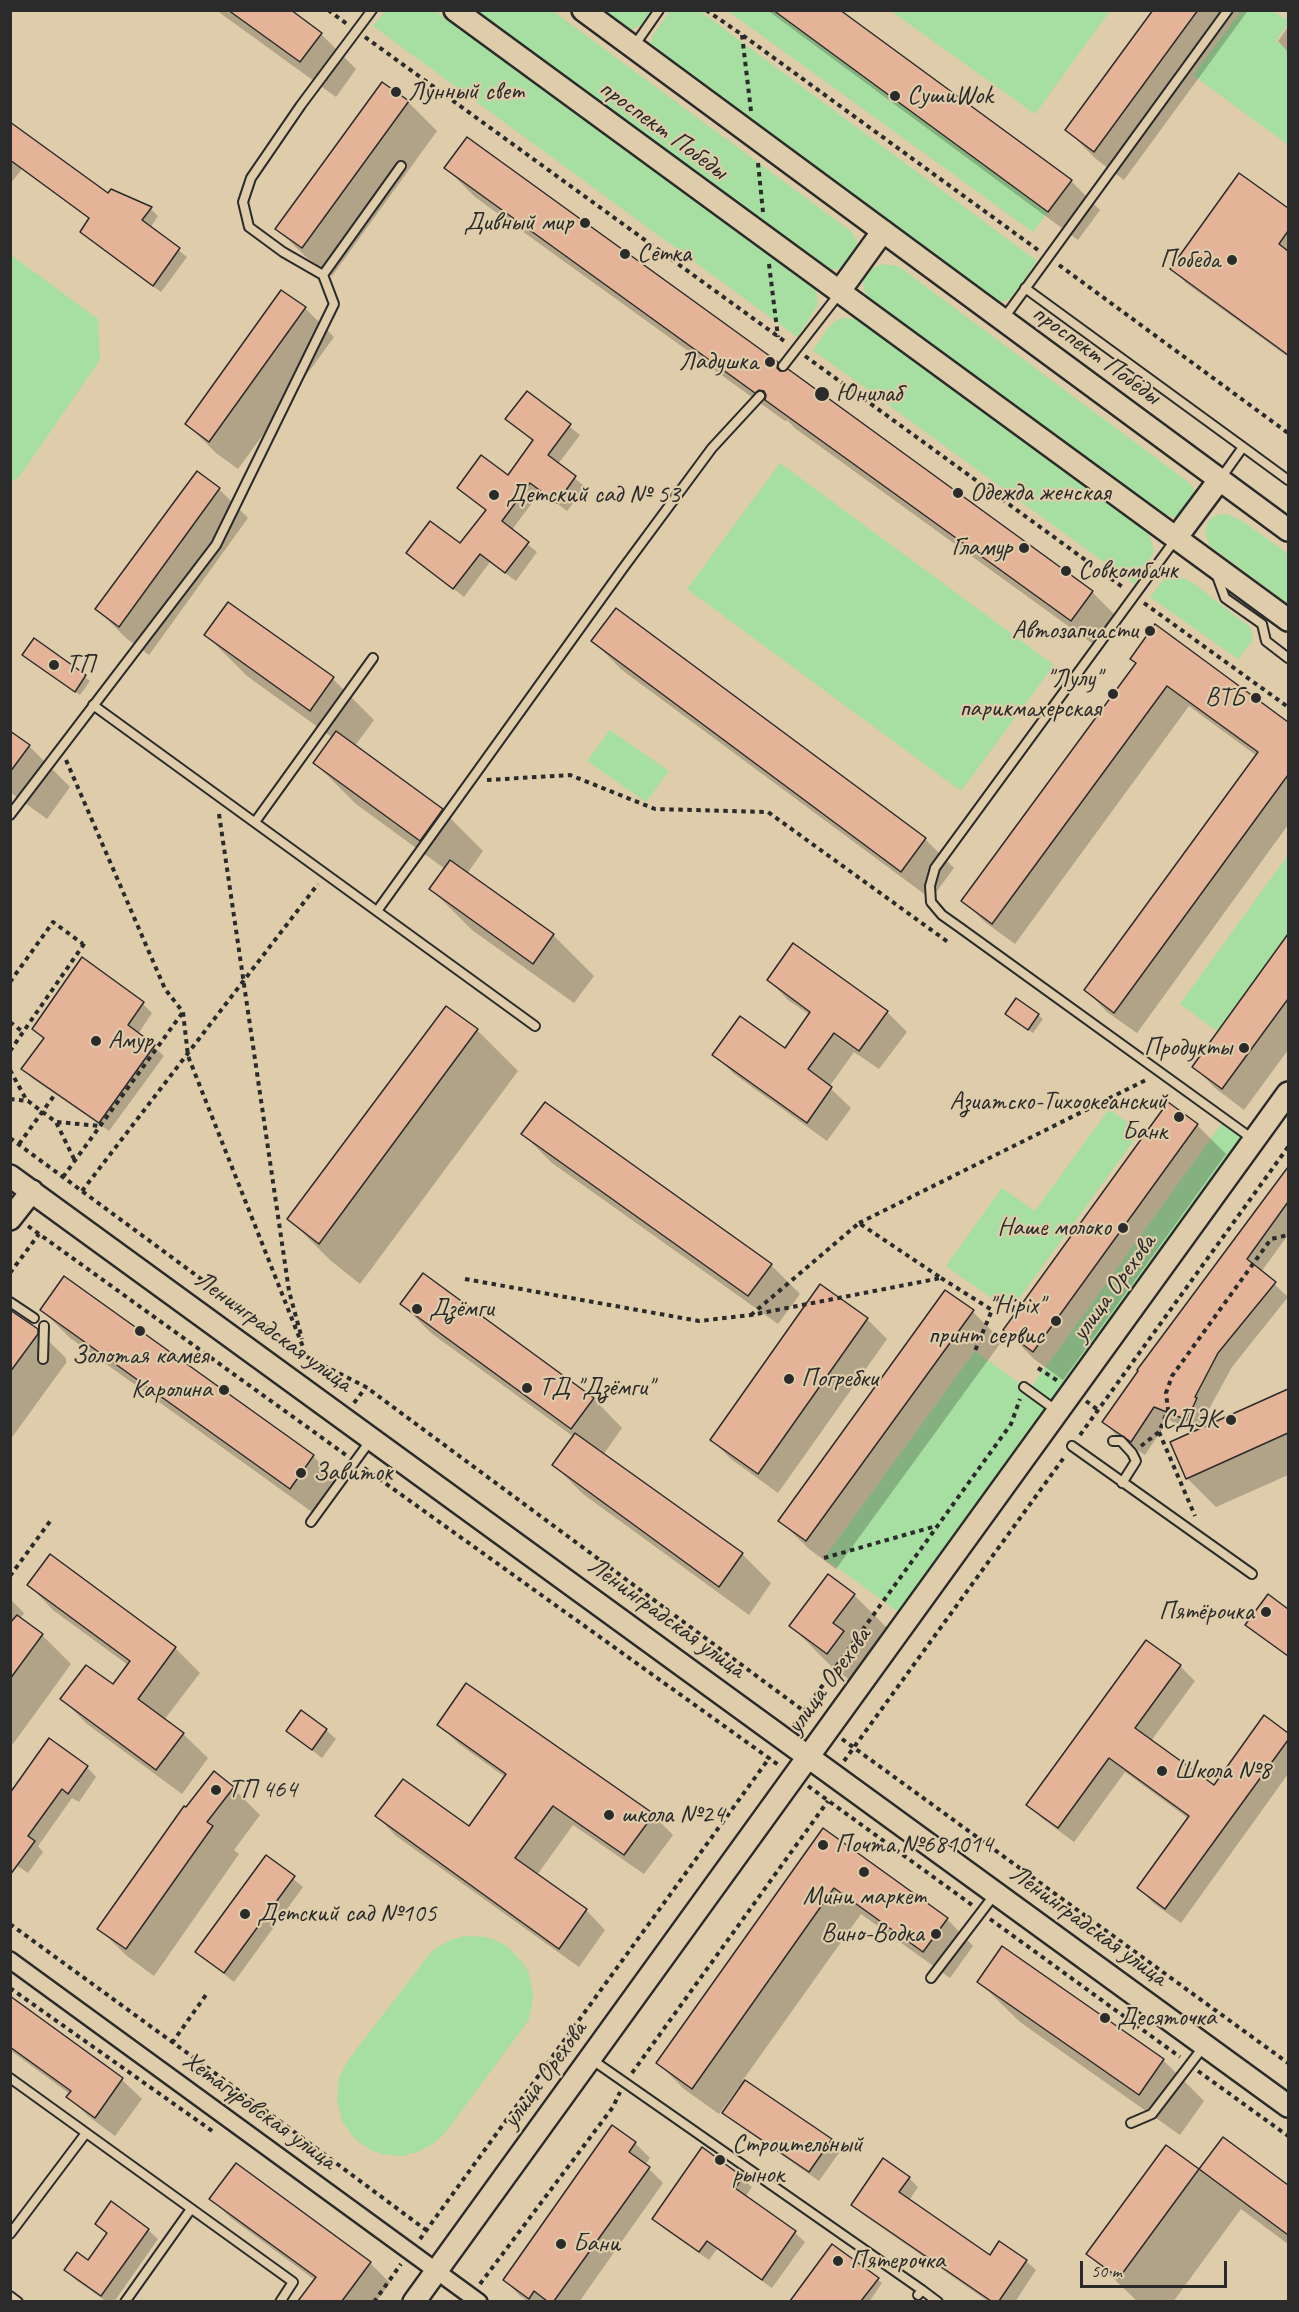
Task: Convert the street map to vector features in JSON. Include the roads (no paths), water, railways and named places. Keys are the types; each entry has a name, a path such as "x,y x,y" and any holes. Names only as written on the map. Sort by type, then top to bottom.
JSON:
{"main road":[{"name":"проспект Победы","path":"455,10 1288,620"},
{"name":"проспект Победы","path":"583,10 1288,530"},
{"path":"839,292 883,231"},
{"path":"1176,538 1220,479"},
{"name":"улица Орехова","path":"414,2301 1288,1093"},
{"name":"Ленинградская улица","path":"10,1176 1288,2106"},
{"path":"10,1219 32,1191"}],"street":[{"name":"Хетагуровская улица","path":"10,1960 475,2299"}],"lane":[{"path":"10,815 216,545 334,304 323,275 283,252 249,227 243,202 251,178 372,10"},
{"path":"633,47 659,10"},
{"path":"1003,320 1228,10"},
{"path":"323,275 401,166"},
{"path":"1025,288 1288,480"},
{"path":"783,366 839,292"},
{"path":"377,911 712,448 760,396"},
{"path":"1220,479 1243,447"},
{"path":"1176,538 935,868 930,886 931,902 942,915 1254,1140"},
{"path":"1214,566 1226,598 1262,624 1266,641 1288,658"},
{"path":"255,822 374,658"},
{"path":"93,705 534,1026"},
{"path":"10,1302 34,1318"},
{"path":"43,1359 44,1326"},
{"path":"1024,1387 1058,1412"},
{"path":"311,1522 373,1438"},
{"path":"1113,1441 1121,1441 1136,1461 1122,1483"},
{"path":"1072,1446 1252,1574"},
{"path":"931,1978 996,1892"},
{"path":"1131,2123 1152,2114 1205,2045"},
{"path":"590,2059 920,2292 938,2301"},
{"path":"10,2078 293,2282 280,2301"},
{"path":"10,2234 86,2133"},
{"path":"125,2301 191,2208"},
{"path":"10,2296 18,2301"}],"place":[{"name":"Лунный свет","path":"396,92"},
{"name":"СушиWok","path":"895,96"},
{"name":"Дивный мир","path":"585,223"},
{"name":"Сетка","path":"625,254"},
{"name":"Победа","path":"1232,260"},
{"name":"Ладушка","path":"770,362"},
{"name":"Юнилаб","path":"822,394"},
{"name":"Одежда женская","path":"958,493"},
{"name":"Детский сад № 53","path":"494,495"},
{"name":"Гламур","path":"1024,548"},
{"name":"Совкомбанк","path":"1066,571"},
{"name":"Автозапчасти","path":"1150,631"},
{"name":"ТП","path":"54,665"},
{"name":"\"Лулу\" парикмахерская","path":"1113,694"},
{"name":"ВТБ","path":"1256,698"},
{"name":"Амур","path":"96,1041"},
{"name":"Продукты","path":"1244,1048"},
{"name":"Азиатско-Тихоокеанский Банк","path":"1179,1117"},
{"name":"Наше молоко","path":"1123,1228"},
{"name":"Дзёмги","path":"417,1309"},
{"name":"\"Hipix\" принт сервис","path":"1056,1321"},
{"name":"Золотая камея","path":"140,1331"},
{"name":"Погребки","path":"789,1379"},
{"name":"ТД \"Дзёмги\"","path":"527,1388"},
{"name":"Каролина","path":"224,1390"},
{"name":"СДЭК","path":"1231,1420"},
{"name":"Завиток","path":"301,1473"},
{"name":"Пятёрочка","path":"1266,1612"},
{"name":"Школа №8","path":"1162,1771"},
{"name":"ТП 464","path":"216,1790"},
{"name":"школа №24","path":"609,1815"},
{"name":"Почта №681014","path":"823,1845"},
{"name":"Мини маркет","path":"864,1872"},
{"name":"Детский сад №105","path":"245,1914"},
{"name":"Вино-Водка","path":"936,1934"},
{"name":"Десяточка","path":"1105,2018"},
{"name":"Строительный рынок","path":"720,2160"},
{"name":"Бани","path":"561,2244"},
{"name":"Пятерочка","path":"838,2261"}]}
